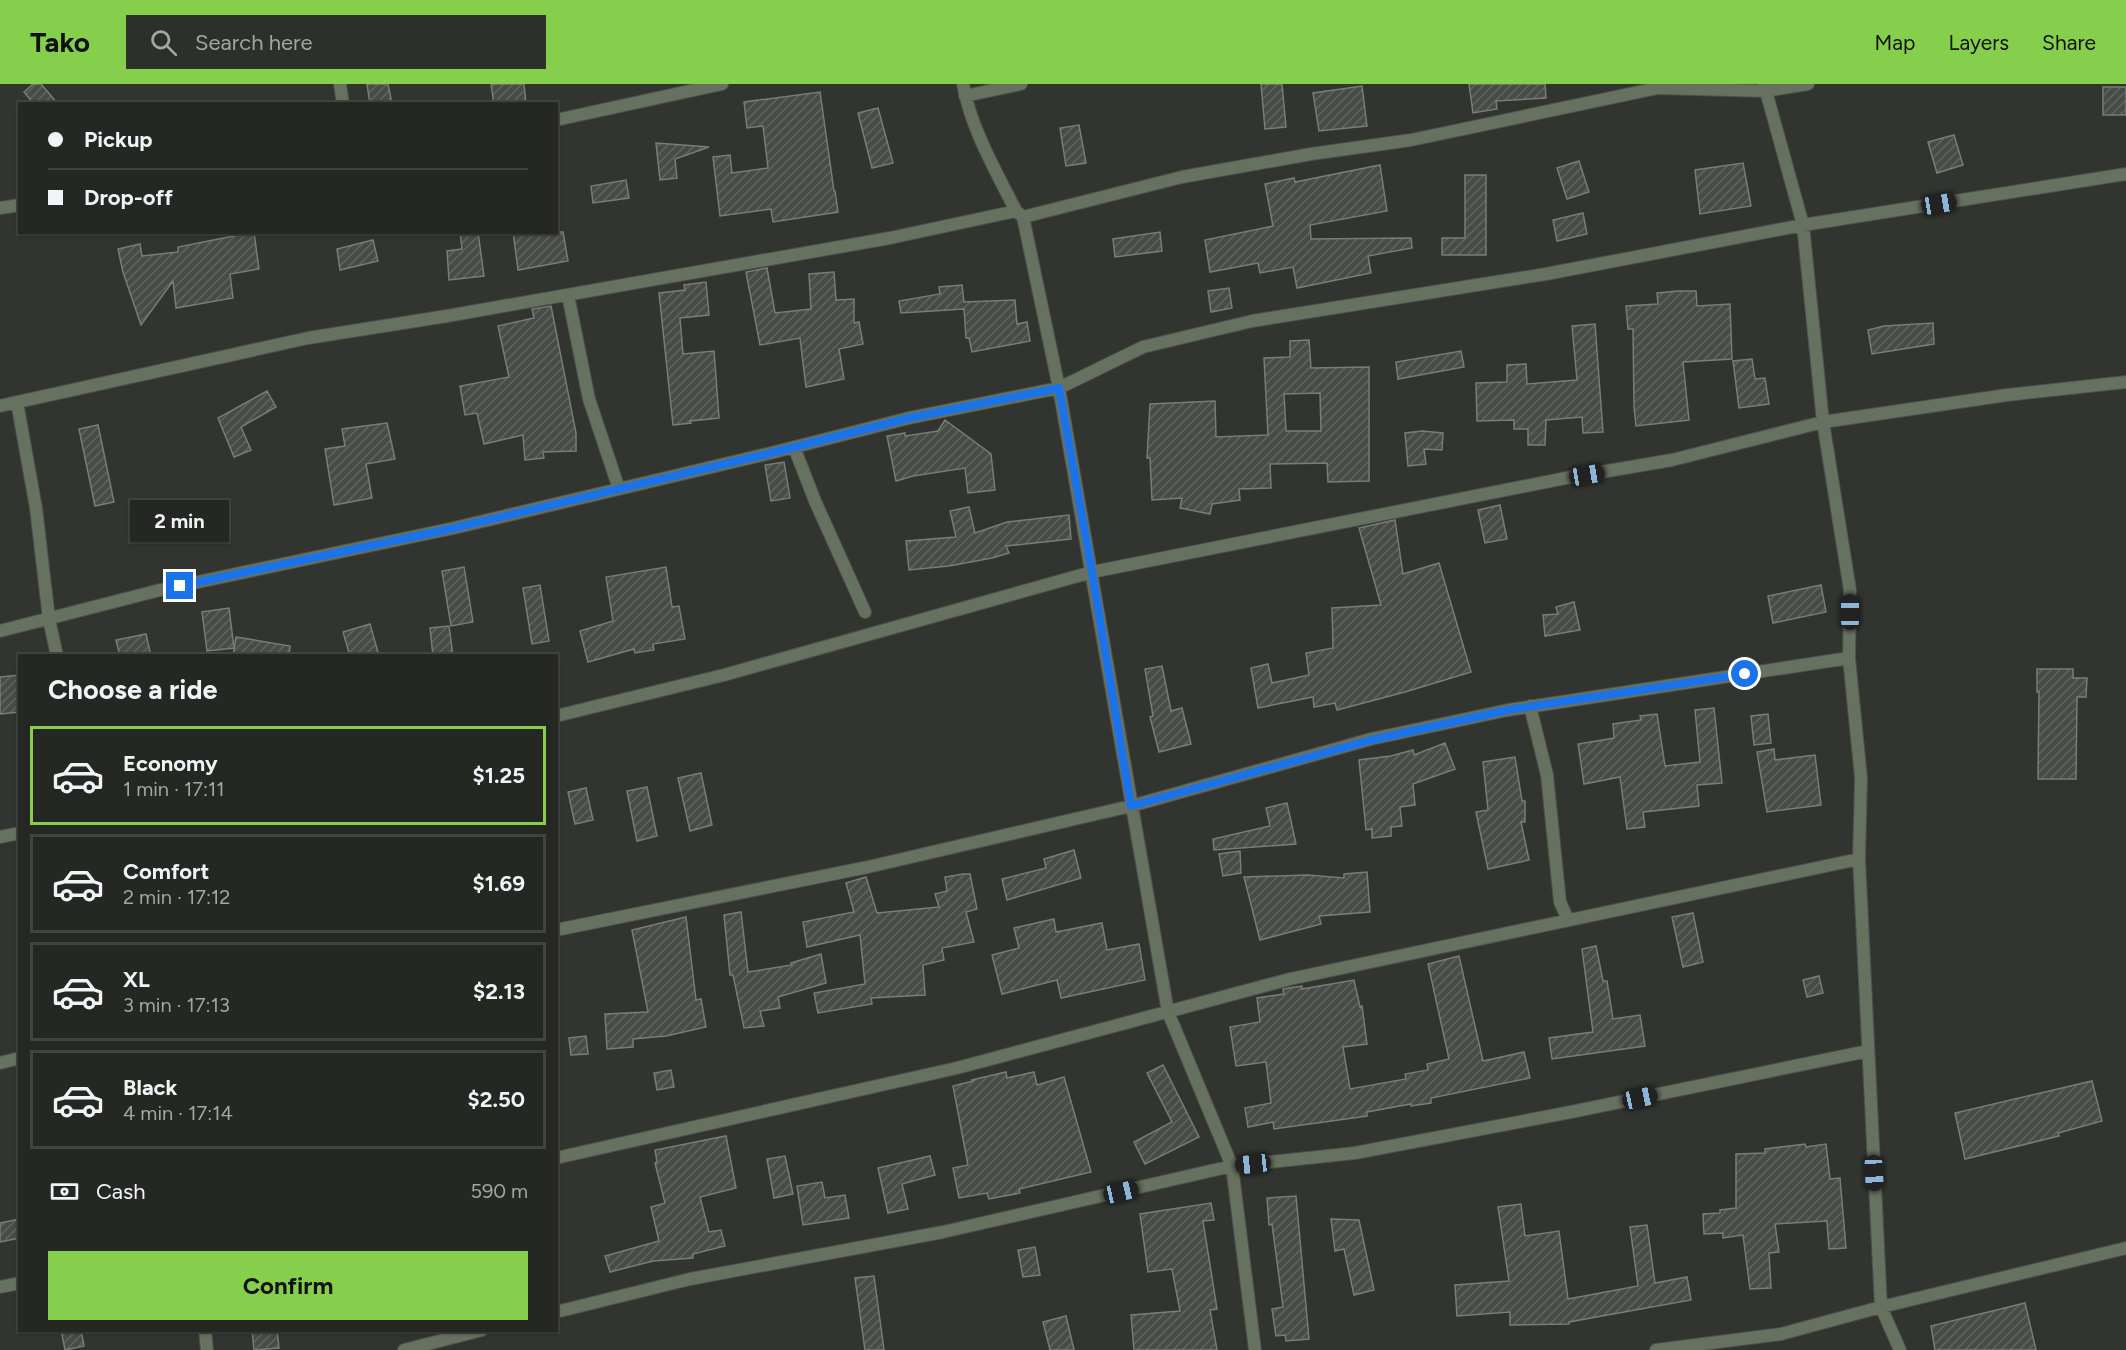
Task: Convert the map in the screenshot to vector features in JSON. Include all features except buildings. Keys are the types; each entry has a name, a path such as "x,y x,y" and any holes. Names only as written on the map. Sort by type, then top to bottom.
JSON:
{"street":[{"path":"340,84 343,102"},
{"path":"558,120 722,84"},
{"path":"1021,84 964,90 984,146 1020,214 1059,388 1168,1012 1232,1166 1255,1350"},
{"path":"0,406 308,338 568,295 1020,214 1182,177 1311,154 1411,140 1658,88 1765,88 1808,84"},
{"path":"1765,88 1803,225 1823,422 1850,590 1849,658 1861,777 1859,859 1881,1307 1900,1350"},
{"path":"0,631 160,590 454,528 909,418 1059,388 1143,347 1252,321 1546,274 1803,225 2126,174"},
{"path":"0,208 18,205"},
{"path":"568,295 589,399 619,489"},
{"path":"558,716 724,675 1092,572 1566,478 1672,460 1823,422 2007,395 2126,382"},
{"path":"17,402 36,508 49,619 57,654"},
{"path":"794,447 815,501 865,612"},
{"path":"558,930 868,867 1131,806 1371,740 1530,706 1849,658"},
{"path":"1530,706 1547,775 1560,903 1568,920"},
{"path":"0,837 18,833"},
{"path":"558,1158 946,1071 1290,979 1859,859"},
{"path":"558,1312 690,1279 943,1232 1232,1166 1355,1153 1582,1110 1868,1051"},
{"path":"0,1063 18,1058"},
{"path":"1656,1350 1781,1334 1881,1307 2126,1248"},
{"path":"0,1287 18,1283"},
{"path":"205,1332 207,1350"},
{"path":"404,1350 474,1332"}],"route":[{"path":"180,586 454,528 909,418 1059,388 1131,806 1371,740 1508,710 1745,674"}]}
